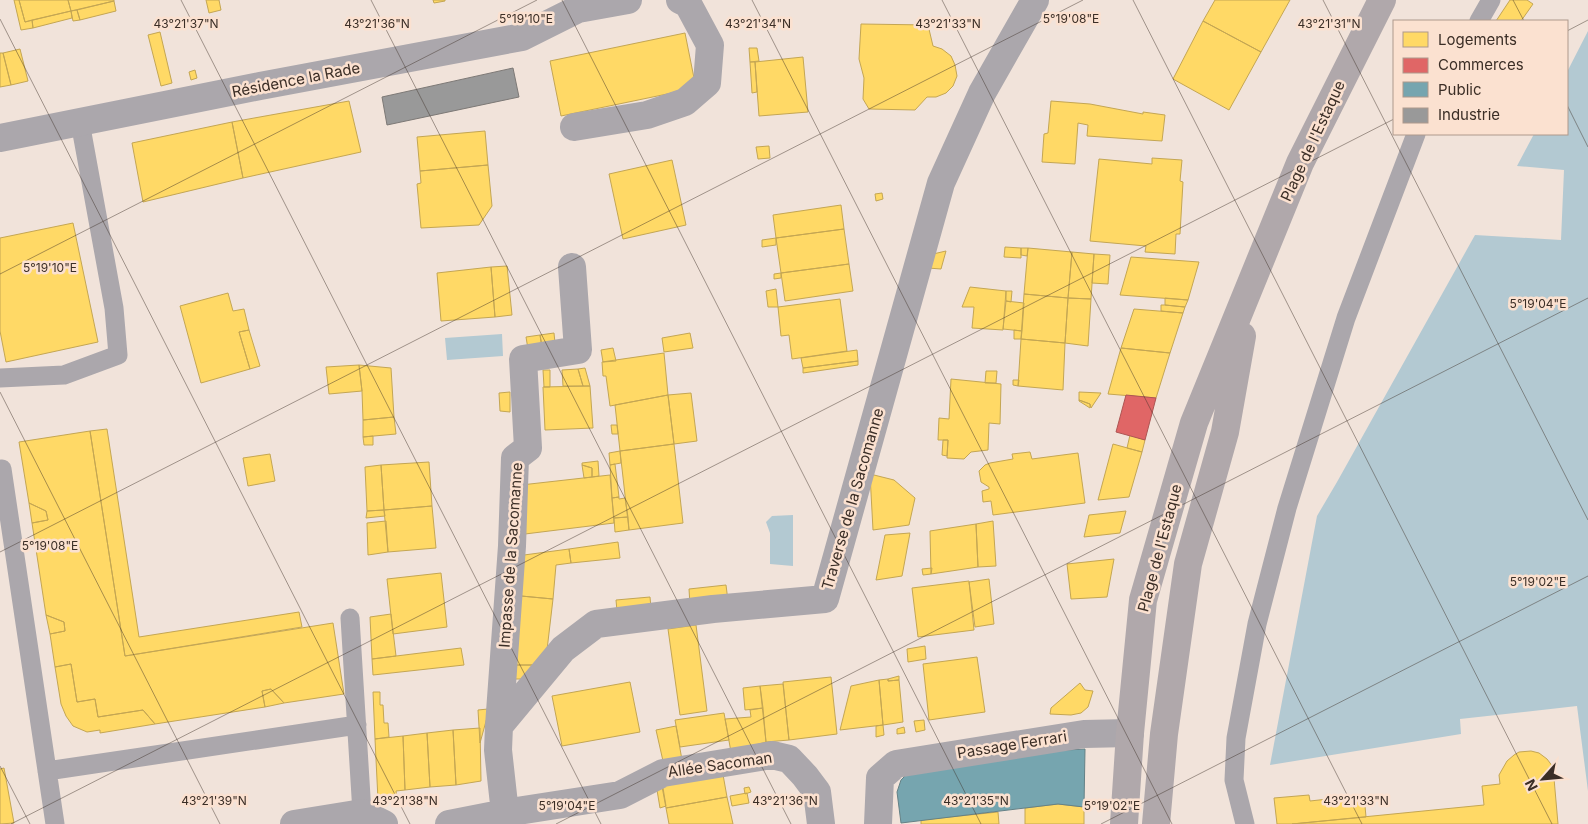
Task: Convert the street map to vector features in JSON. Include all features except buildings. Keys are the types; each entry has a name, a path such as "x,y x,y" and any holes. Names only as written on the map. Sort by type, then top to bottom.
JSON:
{"main road":[{"name":"Plage de l'Estaque","path":"1124,824 1130,733 1143,600 1194,422 1300,163 1382,0"},
{"name":"Plage de l'Estaque","path":"1156,824 1164,734 1188,564 1225,432 1251,285"},
{"path":"1130,733 1164,734"}],"street":[{"name":"Résidence la Rade","path":"0,138 522,36 580,4 628,0"},
{"path":"574,127 648,115 685,102 707,83 710,46 688,4 680,0"},
{"name":"Traverse de la Sacomanne","path":"499,726 563,649 596,624 713,609 825,599 941,183 982,93 1034,0"},
{"name":"Impasse de la Sacomanne","path":"499,726 512,546 515,458 528,448 523,359 578,350 572,267"},
{"path":"499,726 498,750 518,816"},
{"name":"Passage Ferrari","path":"878,824 880,778 896,764 1084,734 1130,733"},
{"name":"Allée Sacoman","path":"449,824 518,816 620,795 663,773 772,755 789,759 806,776 817,792 821,824"},
{"path":"294,824 373,818"}],"lane":[{"path":"1480,20 1491,0"},
{"path":"0,378 64,375 118,355 114,308 80,122"},
{"path":"1245,824 1234,780 1236,745 1257,624 1287,508 1346,318 1416,135"},
{"path":"2,469 55,824"},
{"path":"350,618 358,725 373,818"},
{"path":"47,771 358,725"}],"water":[{"path":"1588,31 1588,791 1577,706 1460,719 1461,734 1270,765 1317,516 1475,235 1561,240 1564,170 1517,166 1533,135 1568,135 1568,70"},
{"path":"502,334 503,356 447,360 445,338"},
{"path":"793,515 793,566 770,564 770,533 766,522 772,516"}]}
